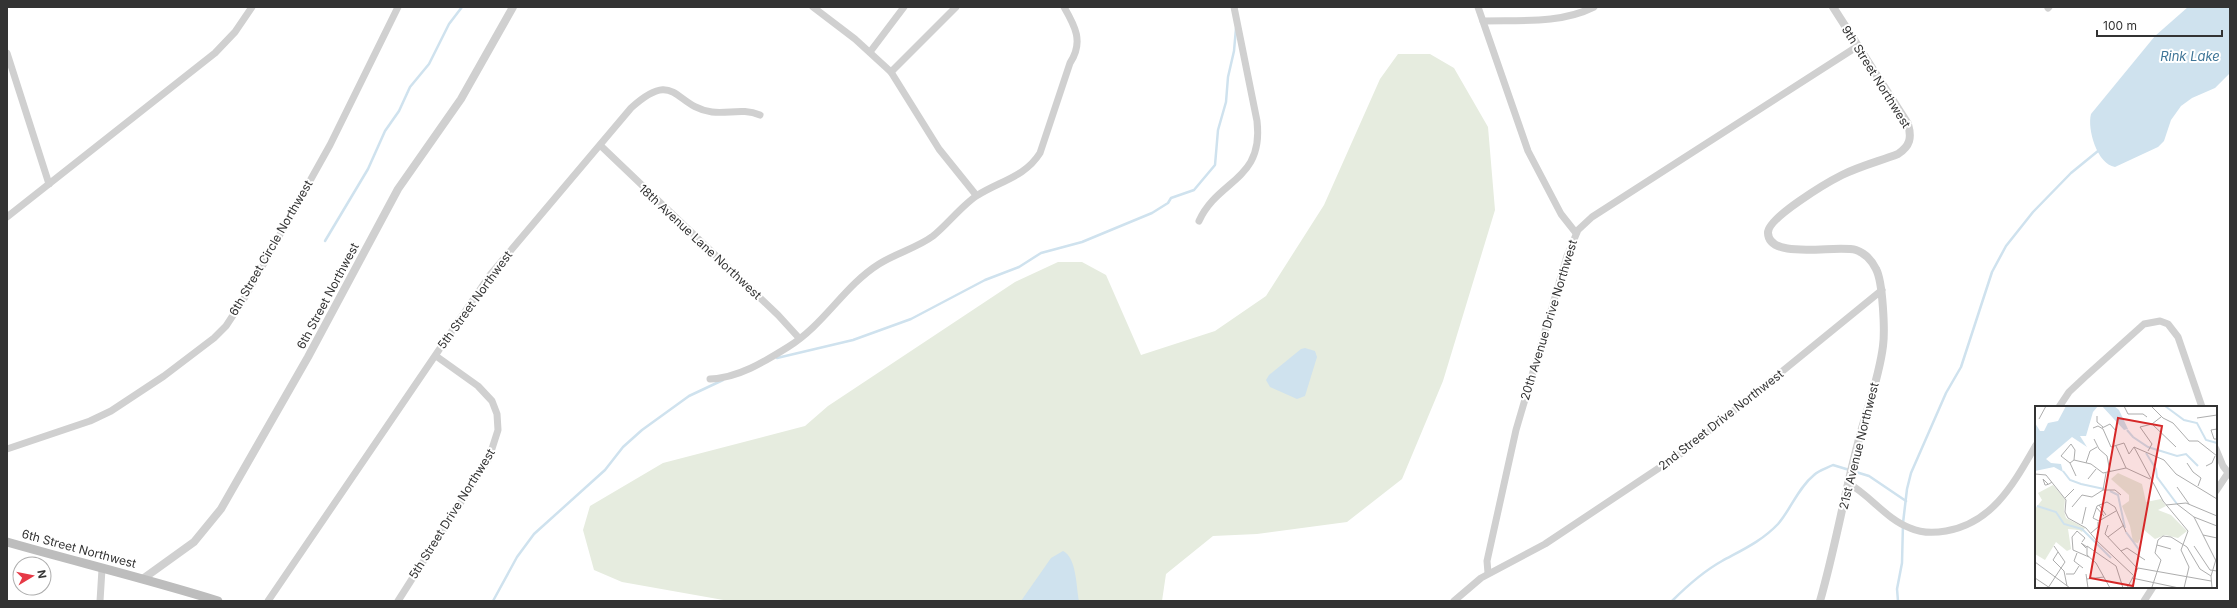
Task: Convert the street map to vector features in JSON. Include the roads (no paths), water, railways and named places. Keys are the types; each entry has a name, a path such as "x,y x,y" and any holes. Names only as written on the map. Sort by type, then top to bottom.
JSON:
{"main road":[{"name":"6th Street Northwest","path":"7,542 102,569 144,578 218,601"}],"street":[{"path":"7,217 215,53 235,32 252,7"},
{"name":"6th Street Circle Northwest","path":"7,448 90,422 111,411 164,376 214,338 226,326 245,297 330,145 398,7"},
{"name":"6th Street Northwest","path":"144,578 194,542 221,509 308,357 398,189 461,99 513,7"},
{"path":"813,7 870,52 891,72 939,149 976,195"},
{"path":"870,52 904,7"},
{"path":"891,72 956,7"},
{"path":"710,379 736,375 789,346 810,331 862,277 880,263 922,244 934,235 976,195 1027,170 1040,153 1078,42 1075,24 1064,7"},
{"path":"1199,221 1204,210 1211,202 1241,176 1257,148 1257,121 1234,7"},
{"path":"1478,7 1528,151 1561,214 1576,233"},
{"path":"1483,21 1553,19 1578,14 1594,7"},
{"name":"9th Street Northwest","path":"1833,7 1908,124 1911,134 1909,143 1898,154 1842,175 1813,193 1774,221 1768,229 1768,235 1771,242 1781,248 1793,250 1840,248 1859,252 1871,261 1877,270 1882,290"},
{"name":"20th Avenue Drive Northwest","path":"1488,573 1487,561 1516,430 1576,233 1584,223 1592,217 1858,46"},
{"path":"7,53 49,184"},
{"name":"5th Street Northwest","path":"268,601 490,276 601,146 631,108 652,92 670,90 678,93 701,109 711,112 745,110 760,115"},
{"name":"18th Avenue Lane Northwest","path":"601,146 778,315 799,338"},
{"name":"21st Avenue Northwest","path":"1820,601 1883,346 1882,290"},
{"name":"2nd Street Drive Northwest","path":"1454,601 1488,573 1545,544 1683,452 1882,290"},
{"path":"2060,406 2069,392 2084,377 2144,324 2160,321 2168,324 2178,337 2202,406"},
{"name":"5th Street Drive Northwest","path":"398,601 489,458 498,430 497,414 492,401 478,386 436,356"},
{"path":"1848,483 1864,493 1892,518 1910,528 1938,532 1956,529 1970,524 1994,507 2012,485 2035,447"},
{"path":"2217,451 2229,474 2217,490"},
{"path":"100,601 102,569"},
{"path":"2144,601 2152,588"}],"water":[{"name":"Rink Lake","path":"2188,7 2230,7 2230,73 2215,88 2192,98 2181,106 2171,120 2164,141 2158,147 2115,167 2103,160 2098,153 2092,137 2090,120 2091,114 2155,36"},
{"path":"1305,348 1315,351 1317,357 1305,396 1297,399 1270,387 1266,380 1269,375 1301,349"},
{"path":"1063,551 1068,555 1073,566 1079,601 1021,601 1051,558"}],"waterway":[{"path":"325,241 368,169 385,131 399,111 410,87 429,64 449,24 462,7"},
{"path":"777,358 853,340 911,319 985,280 1019,267 1041,253 1082,242 1152,213 1168,203 1171,198 1194,190 1215,165 1218,130 1226,102 1228,77 1234,51 1236,28"},
{"path":"1898,601 1897,589 1902,563 1903,523 1907,489 1911,473 1946,393 1961,367 1992,272 2006,246 2033,212 2071,173 2098,151"},
{"path":"493,601 517,557 534,534 605,470 623,447 642,430 689,396 723,380"},
{"path":"1672,601 1709,569 1752,545 1772,530 1783,518 1808,480 1816,473 1833,465 1869,476 1906,501"}]}
